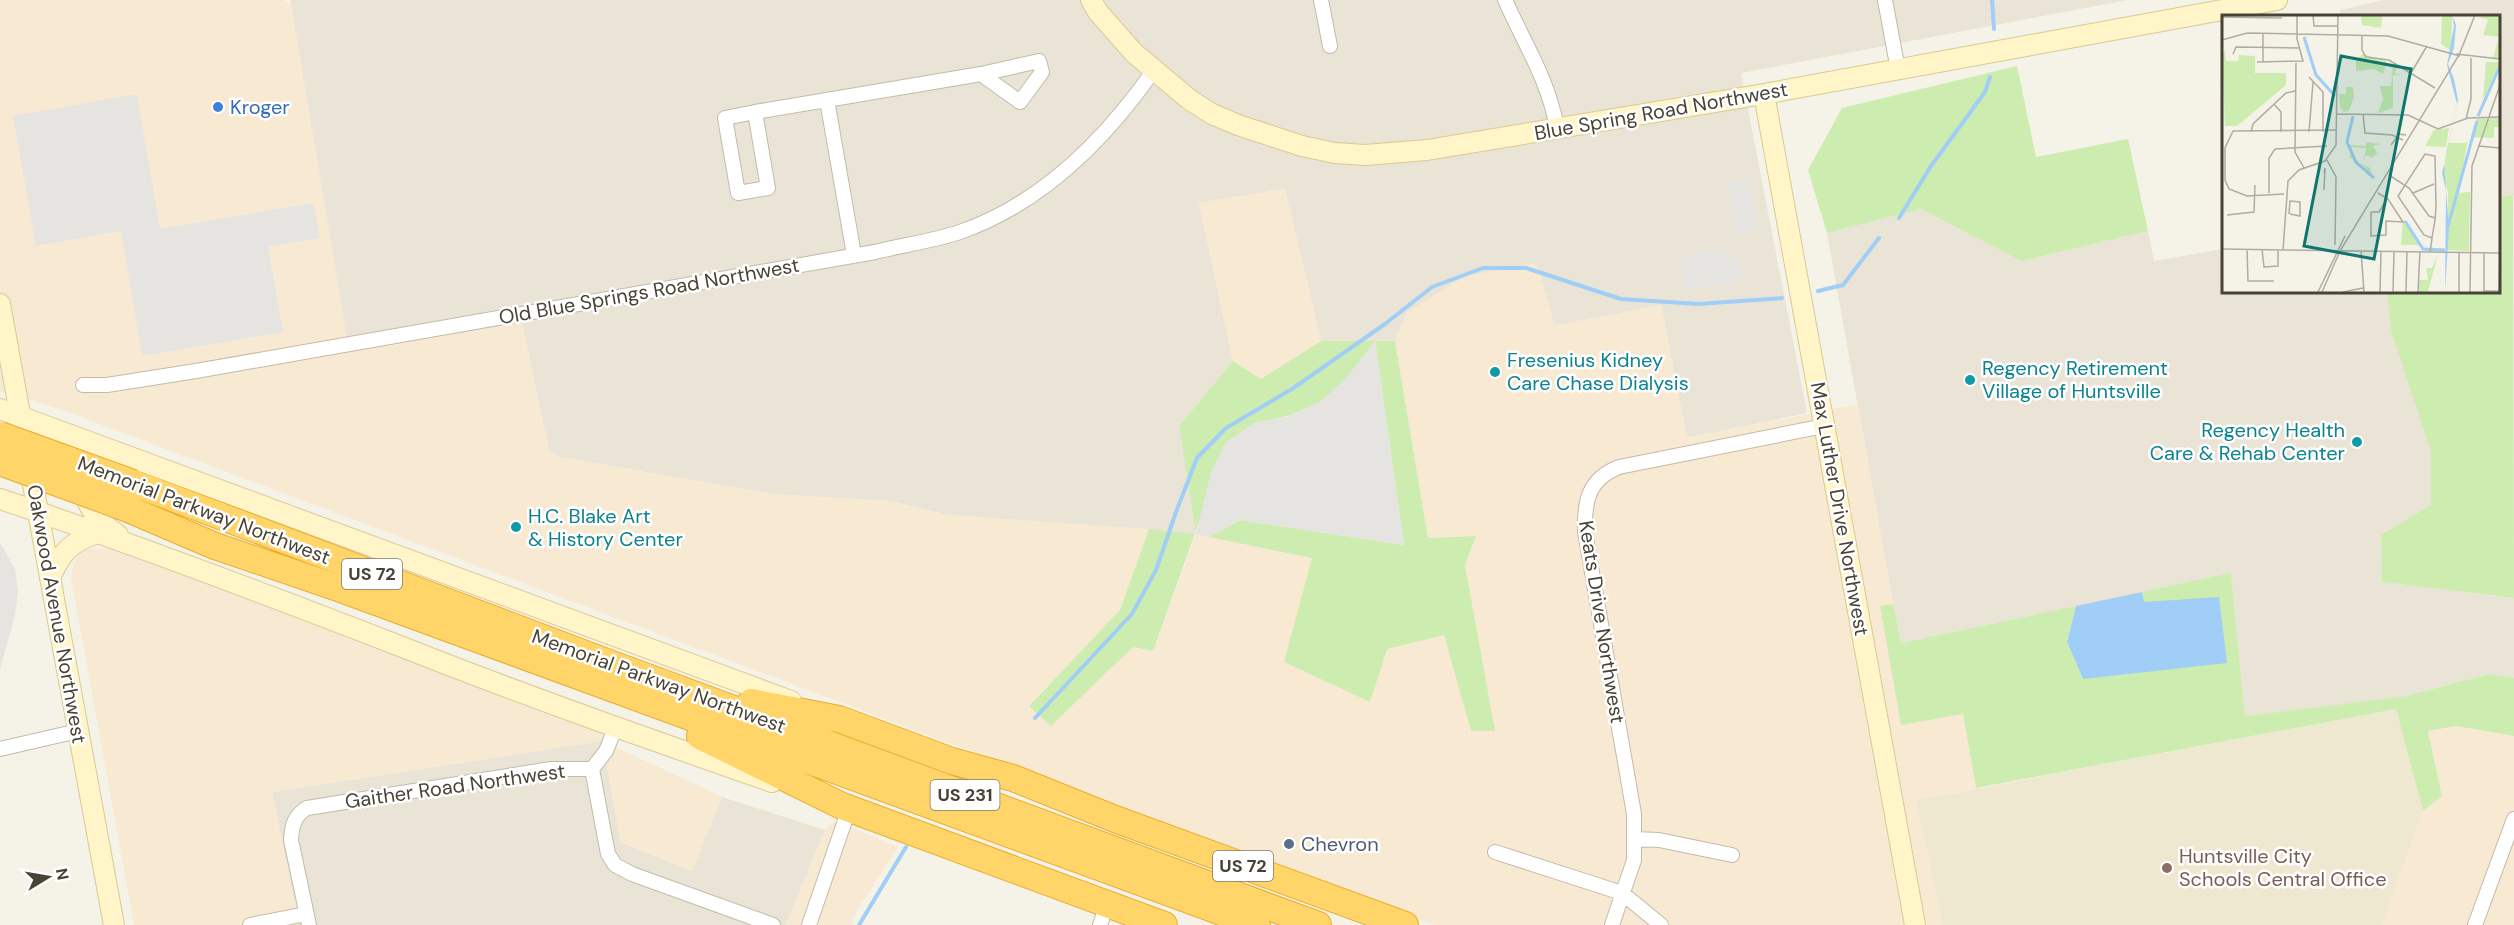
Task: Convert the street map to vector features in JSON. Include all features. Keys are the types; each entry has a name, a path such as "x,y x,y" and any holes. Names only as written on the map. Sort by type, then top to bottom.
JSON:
{"highway":[{"name":"Memorial Parkway Northwest","path":"0,435 1318,925"},
{"name":"Memorial Parkway Northwest","path":"0,462 126,508 215,546 341,589 1257,925"},
{"name":"US 72","path":"612,664 765,706 839,719 952,761 1012,778 1405,925"},
{"name":"US 72","path":"589,681 845,808 1104,915 1164,925"},
{"path":"1304,889 1336,909 1369,925"}],"street":[{"name":"Blue Spring Road Northwest","path":"1091,0 1098,12 1134,53 1190,100 1221,118 1282,140 1335,153 1391,155 1898,70 2211,6 2277,0"},
{"path":"1321,0 1330,46"},
{"path":"1505,0 1552,99 1557,128"},
{"path":"1885,0 1898,70"},
{"name":"Old Blue Springs Road Northwest","path":"83,384 107,384 196,371 854,255 958,232 1009,211 1050,184 1096,142 1128,106 1154,70"},
{"path":"755,112 768,188 738,193 725,118 755,112 981,74"},
{"name":"Max Luther Drive Northwest","path":"1764,94 1915,925"},
{"path":"826,100 854,255"},
{"name":"Oakwood Avenue Northwest","path":"1,314 114,925"},
{"path":"0,409 839,719"},
{"name":"Keats Drive Northwest","path":"1612,925 1634,860 1635,839 1627,771 1585,532 1584,509 1588,494 1606,472 1619,467 1824,426"},
{"path":"136,547 106,526 89,509 84,488 85,475 97,465 128,462 152,465"},
{"path":"0,500 136,547 668,747 845,808 809,925"},
{"path":"50,578 58,559 70,546 98,533"},
{"path":"592,769 606,751 616,726"},
{"path":"0,749 78,731"},
{"name":"Gaither Road Northwest","path":"250,925 308,920 291,840 292,827 297,814 307,808 551,769 592,769 608,854 615,865 632,874 773,925"},
{"path":"2475,925 2514,819"},
{"path":"1635,839 1659,840 1732,855"},
{"path":"1495,852 1622,893 1661,925"}],"shaded area":[{"path":"0,0 284,0 291,4 349,351 522,323 549,450 559,457 772,494 890,501 948,515 1149,529 1120,610 1029,705 1051,726 1133,647 1153,651 1196,534 1312,558 1387,648 1444,635 1471,731 1494,731 1465,565 1476,536 1428,538 1395,341 1407,312 1466,276 1537,263 1555,326 1661,305 1687,438 1858,404 1893,604 1881,606 1901,725 1963,714 1976,788 1917,800 1943,925 1434,925 59,409 0,391"},
{"path":"290,0 2128,0 1741,73 1807,413 1687,438 1661,305 1554,326 1407,312 1395,341 1321,341 1285,189 1199,203 1233,361 1179,426 1196,534 948,515 890,501 772,494 559,457 549,450 522,323 349,352"},
{"path":"2384,0 2514,0 2514,195 2499,198 2499,15 2341,15 2340,10"},
{"path":"137,94 160,229 313,203 320,238 268,247 283,332 142,356 121,231 36,246 13,116"},
{"path":"1748,179 1758,230 1737,234 1728,183"},
{"path":"1285,189 1321,341 1261,379 1233,361 1199,203"},
{"path":"1921,209 2021,261 2148,231 2154,261 2222,249 2222,292 2387,292 2391,331 2431,452 2431,506 2381,535 2382,582 2514,598 2514,678 2489,674 2406,696 2245,716 2231,574 1900,643 1827,233"},
{"path":"1726,248 1728,258 1738,257 1742,280 1685,290 1681,267 1683,266 1682,256"},
{"path":"1375,341 1404,545 1240,520 1209,537 1196,534 1211,472 1226,442 1254,423 1286,417 1321,401 1346,378"},
{"path":"0,542 15,569 18,591 15,615 0,669"},
{"path":"109,548 601,728 603,741 722,797 692,871 621,842 602,741 272,792 299,925 134,925 71,578 74,563 82,550"},
{"name":"Huntsville City Schools Central Office","path":"2396,709 2423,811 2382,925 1943,925 1916,800"},
{"path":"2456,726 2514,736 2514,925 2382,925 2423,811 2442,795 2428,731"},
{"path":"602,741 621,842 691,871 722,797 825,830 786,925 299,925 272,792"},
{"path":"835,821 898,847 857,911 852,925 786,925 825,830"}],"green space":[{"path":"2017,66 2036,157 2128,139 2148,231 2021,261 1921,209 1827,233 1808,170 1842,108"},
{"path":"2513,195 2514,598 2382,582 2381,535 2431,505 2431,452 2391,331 2387,292 2499,292 2499,198"},
{"path":"1321,341 1375,341 1344,381 1314,406 1298,413 1254,423 1205,505 1196,531 1179,426 1233,361 1261,379"},
{"path":"1375,341 1395,341 1428,538 1476,536 1465,565 1495,731 1471,731 1444,635 1387,649 1370,702 1284,662 1312,558 1209,537 1240,520 1404,545"},
{"path":"1149,529 1195,534 1153,651 1133,647 1051,726 1029,706 1120,610"},
{"path":"2231,573 2245,716 2406,696 2489,674 2514,678 2514,736 2456,726 2428,731 2442,796 2423,811 2396,709 1976,788 1963,714 1901,725 1880,606 1893,604 1901,643 2076,606 2067,642 2083,679 2143,602 2142,592"}],"water":[{"path":"2142,592 2144,602 2219,597 2227,663 2083,679 2067,642 2076,606"}],"waterway":[{"path":"1992,0 1994,29"},
{"path":"1899,218 1931,166 1985,92 1990,77"},
{"path":"1818,291 1843,285 1879,238"},
{"path":"1035,718 1132,614 1156,570 1197,458 1226,428 1292,389 1385,324 1432,287 1483,268 1526,268 1621,299 1698,304 1782,298"},
{"path":"859,925 906,847"}],"place":[{"name":"Kroger","path":"218,107"},
{"name":"Fresenius Kidney Care Chase Dialysis","path":"1495,372"},
{"name":"Regency Retirement Village of Huntsville","path":"1970,380"},
{"name":"Regency Health Care & Rehab Center","path":"2357,442"},
{"name":"H.C. Blake Art & History Center","path":"516,527"},
{"name":"Chevron","path":"1289,844"},
{"name":"Huntsville City Schools Central Office","path":"2167,868"}]}
